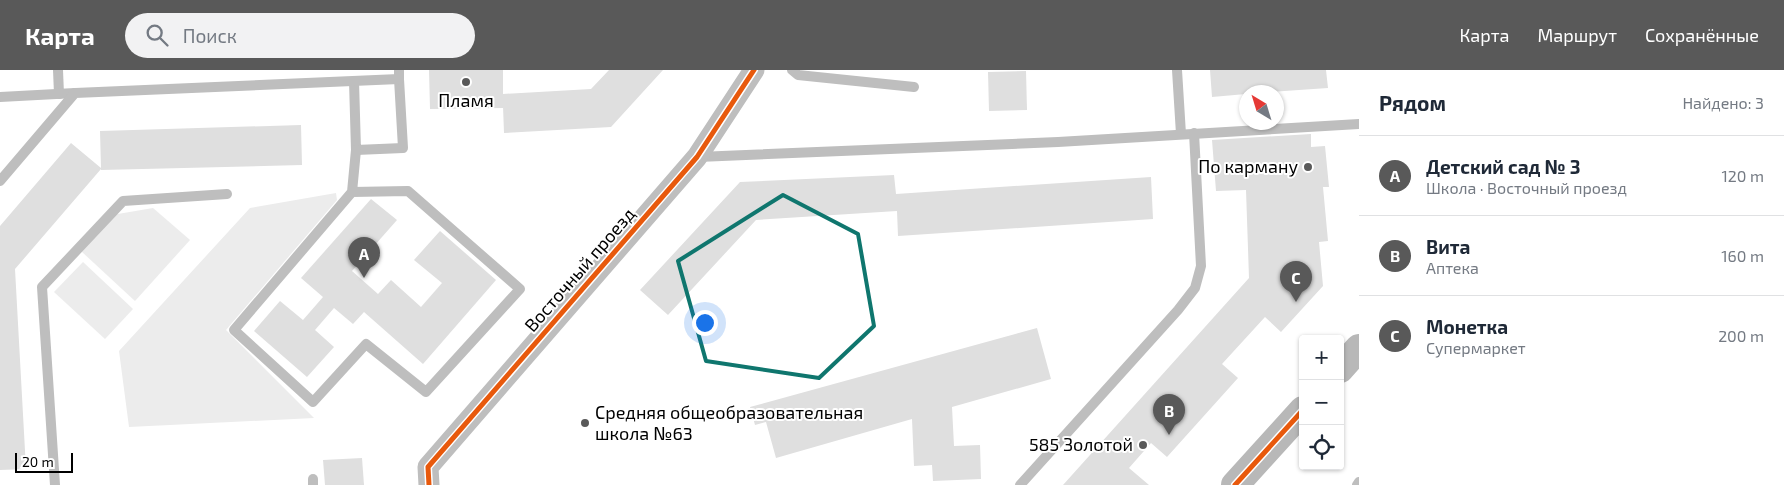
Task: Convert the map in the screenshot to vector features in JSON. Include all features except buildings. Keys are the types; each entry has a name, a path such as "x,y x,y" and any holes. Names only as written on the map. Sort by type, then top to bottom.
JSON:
{"street":[{"name":"Восточный проезд","path":"429,485 428,467 697,157 754,70"},
{"path":"1344,364 1359,348"},
{"path":"1235,485 1299,414"}],"lane":[{"path":"58,70 59,94"},
{"path":"792,70 798,75 914,87"},
{"path":"1177,70 1181,134"},
{"path":"0,97 75,92 354,81 399,74 403,148 356,150"},
{"path":"352,192 408,191 520,289 426,392 366,344 313,402 234,330 352,192 356,150 354,81"},
{"path":"0,181 75,92"},
{"path":"697,157 1058,142 1359,124"},
{"path":"1020,485 1178,310 1195,288 1201,266 1194,133"},
{"path":"55,485 42,287 122,201 227,194"},
{"path":"1356,485 1359,482"}],"highlighted area":[{"path":"783,195 858,234 874,326 819,378 706,361 678,261"}],"shaded area":[{"path":"336,193 337,200 226,330 314,418 129,427 119,351 250,208"},
{"path":"153,208 190,240 135,301 81,251 112,215"},
{"path":"83,262 133,309 105,339 54,292"}],"cycle path":[{"path":"429,485 428,467 697,157 754,70"},
{"path":"1235,485 1299,414"}],"place":[{"name":"Пламя","path":"466,82"},
{"name":"По карману","path":"1308,167"},
{"name":"Детский сад № 3","path":"364,278"},
{"name":"Монетка","path":"1296,302"},
{"name":"Средняя общеобразовательная школа №63","path":"585,423"},
{"name":"Вита","path":"1169,435"},
{"name":"585 Золотой","path":"1143,445"}]}
